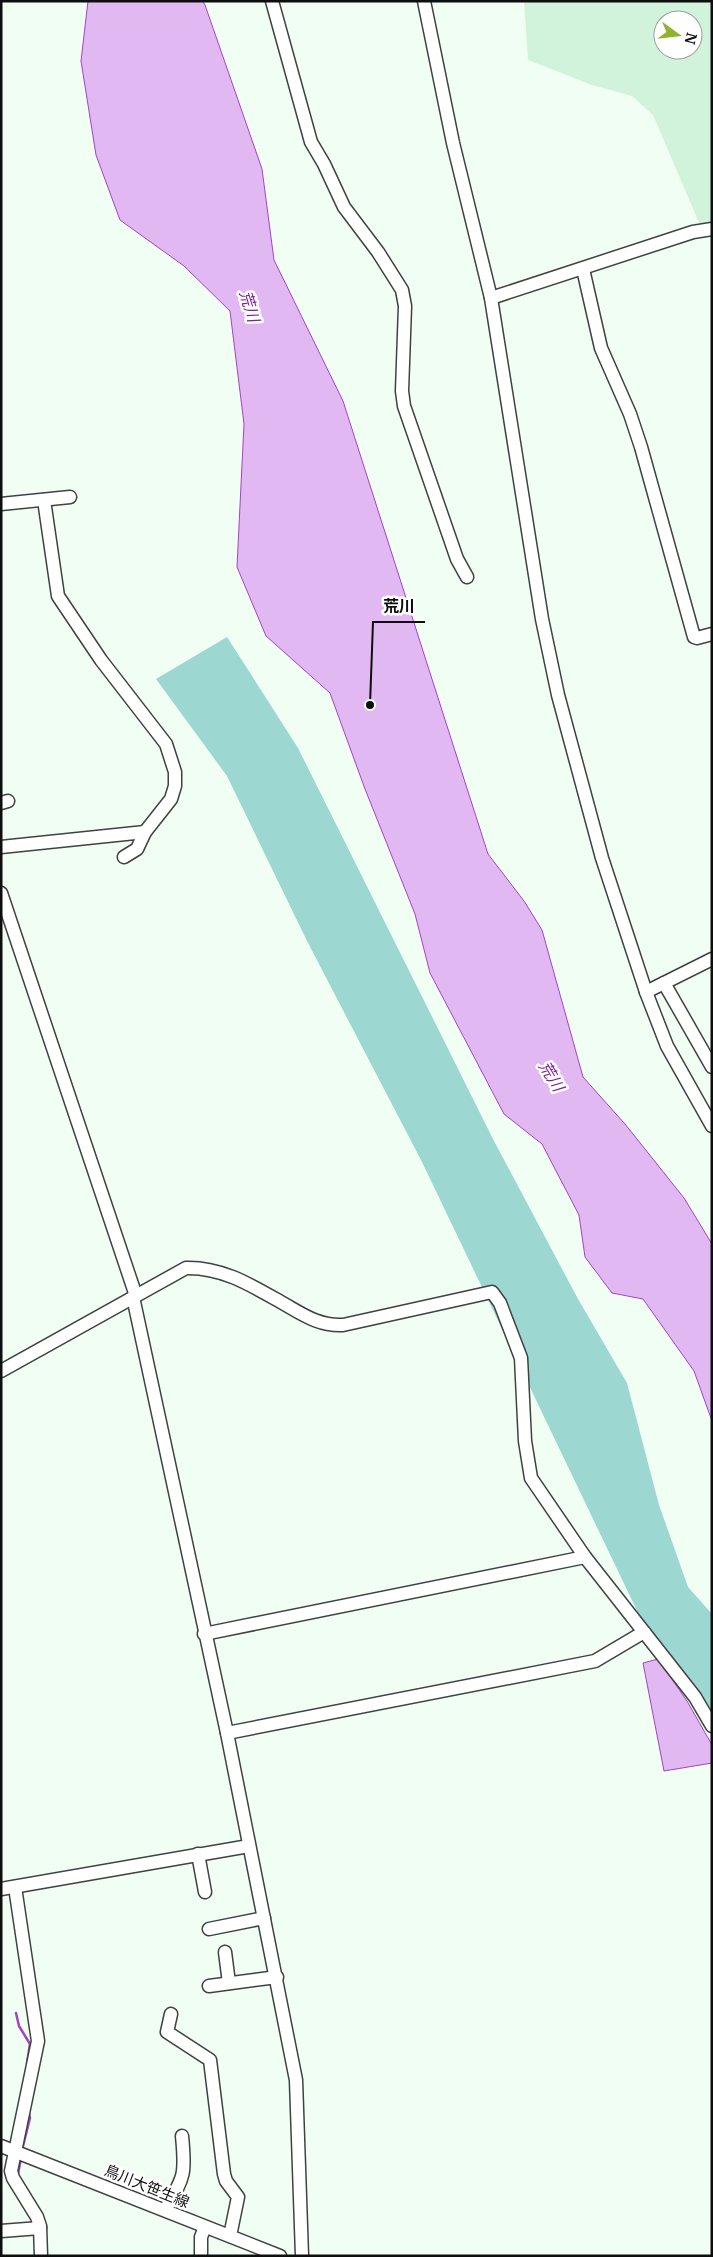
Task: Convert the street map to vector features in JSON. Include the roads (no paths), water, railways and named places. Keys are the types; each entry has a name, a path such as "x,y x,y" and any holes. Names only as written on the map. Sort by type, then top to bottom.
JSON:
{"street":[{"path":"272,1 311,142 324,164 344,207 383,259 402,290 405,306 402,391 404,406 456,559 467,577"},
{"path":"424,1 453,143 490,298 542,619 558,696 602,858 646,992 667,1046 712,1126"},
{"path":"490,298 693,232 712,229"},
{"path":"582,269 601,348 630,414 641,447 694,637 712,634"},
{"path":"1,504 70,497"},
{"path":"44,500 58,596 101,660 166,744 175,772 175,786 171,799 145,832 137,849 124,857"},
{"path":"1,847 145,832"},
{"path":"1,893 135,1296 204,1634 227,1733 296,2080 300,2153 302,2256"},
{"path":"646,992 712,959"},
{"path":"664,983 712,1067"},
{"path":"1,1371 186,1268 208,1269 242,1281 314,1321 332,1326 492,1292 500,1303 521,1358 525,1441 531,1478 585,1557 695,1697 712,1726"},
{"path":"204,1634 585,1557"},
{"path":"227,1733 595,1661 644,1632"},
{"path":"41,2256 40,2228 37,2217 13,2178 11,2171 38,2041 5,1885 249,1846"},
{"path":"198,1854 205,1892"},
{"path":"209,1929 264,1918"},
{"path":"225,1952 229,1983"},
{"path":"208,1986 277,1977"},
{"path":"172,2014 167,2032 210,2060 224,2174 226,2181 238,2197 230,2236"},
{"path":"165,2210 183,2178 185,2170 182,2136"},
{"name":"鳥川大笹生線","path":"1,2146 280,2256"},
{"path":"201,2256 201,2237 205,2227"},
{"path":"1,2232 40,2228"}],"water":[{"path":"88,1 203,1 205,5 262,169 274,260 343,401 488,854 524,901 542,930 583,1077 625,1124 684,1198 712,1244 712,1421 694,1371 643,1299 612,1293 585,1257 579,1215 542,1144 504,1114 430,973 415,914 365,789 330,693 266,636 237,567 244,424 230,311 184,266 120,220 96,155 81,61"},
{"path":"658,1659 687,1701 712,1745 712,1763 664,1771 643,1663"}],"waterway":[{"path":"16,2013 19,2026 30,2044 27,2063"},
{"path":"22,2150 30,2118 28,2109"},
{"path":"18,2174 21,2158"}],"place":[{"name":"荒川","path":"370,705"}]}
